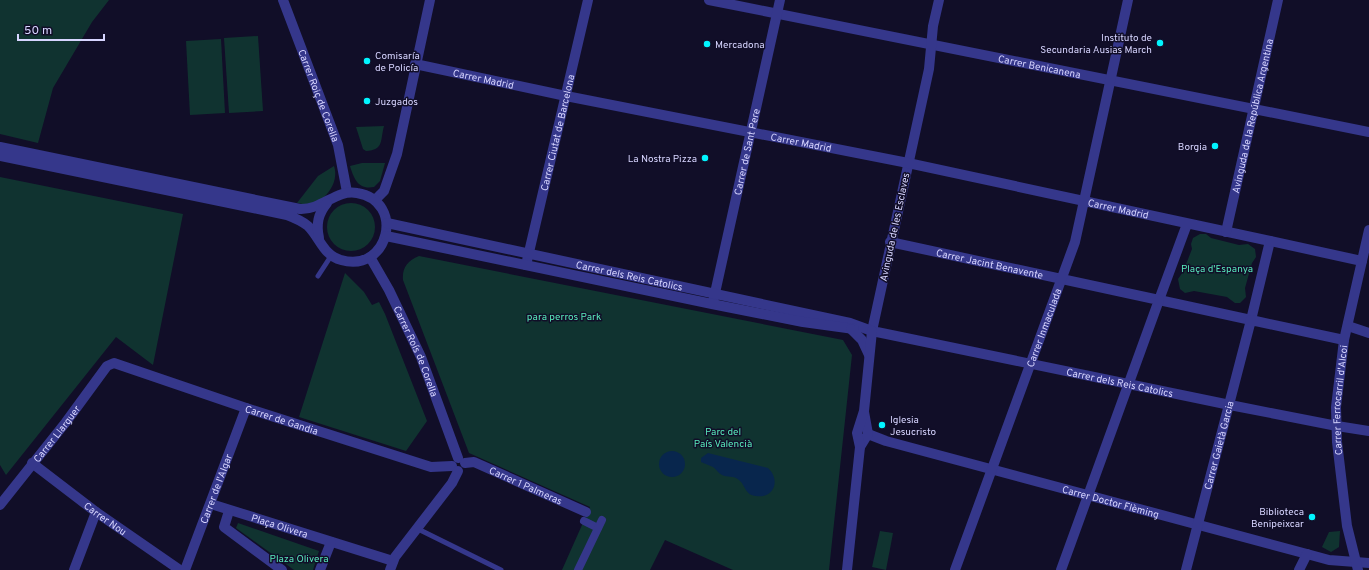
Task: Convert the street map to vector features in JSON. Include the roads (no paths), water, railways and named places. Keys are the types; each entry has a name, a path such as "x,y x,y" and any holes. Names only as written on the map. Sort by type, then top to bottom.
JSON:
{"street":[{"name":"Carrer Roiç de Corella","path":"283,0 338,145 347,192"},
{"path":"375,200 384,191 397,154 415,64 430,0"},
{"name":"Carrer Ciutat de Barcelona","path":"526,265 588,0"},
{"name":"Carrer Benicanena","path":"709,0 1369,132"},
{"name":"Carrer de Sant Pere","path":"712,304 780,0"},
{"name":"Avinguda de les Esclaves","path":"860,448 868,434 864,411 872,331 890,242 929,69 933,26 939,0"},
{"name":"Carrer Inmaculada","path":"955,570 1075,242 1128,0"},
{"name":"Avinguda de la República Argentina","path":"1226,232 1278,0"},
{"name":"Carrer Madrid","path":"415,64 566,96 908,163 1084,200 1187,224"},
{"path":"0,148 300,209 316,208 347,192 366,195 375,200 385,214 387,223 386,236 382,246 370,257 361,261 350,262 340,260 331,256 319,239 305,224 287,215 0,156"},
{"path":"319,239 317,229 318,219 322,209 328,201"},
{"name":"Carrer dels Reis Catolics","path":"387,223 850,323 872,331"},
{"path":"1061,570 1087,495 1187,224 1362,261"},
{"name":"Carrer Ferrocarril d'Alcoi","path":"1356,566 1347,526 1336,406 1344,340 1369,230"},
{"name":"Carrer dels Reis Catolics","path":"386,236 712,304 851,329 872,331 1230,405 1369,431"},
{"path":"1251,320 1270,241"},
{"name":"Carrer Jacint Benavente","path":"890,242 1159,300"},
{"name":"Carrer Roís de Corella","path":"370,257 389,290 421,357 455,448 458,465"},
{"path":"1159,300 1344,340"},
{"name":"Carrer Gaietà Garcia","path":"1186,570 1251,320"},
{"path":"1348,326 1369,333"},
{"path":"851,329 862,340 869,356"},
{"name":"Carrer de Gandia","path":"114,363 246,408 431,466 458,465"},
{"name":"Carrer Llarguer","path":"0,505 66,422 107,366 114,363"},
{"name":"Carrer de l'Algar","path":"185,570 246,408"},
{"name":"Avinguda de les Esclaves","path":"847,570 860,448 857,433 864,411"},
{"path":"859,423 861,432 868,434"},
{"name":"Carrer Doctor Flèming","path":"868,434 992,470 1329,560 1356,566 1369,563"},
{"name":"Carrer 1 Palmeras","path":"458,465 474,462 585,517"},
{"name":"Carrer Nou","path":"32,464 96,512 180,570"},
{"path":"392,565 452,483 458,465"},
{"name":"Plaça Olivera","path":"210,504 331,542 392,565"},
{"path":"228,510 224,526 282,570"},
{"path":"74,570 96,512"},
{"path":"578,570 600,524 585,517"},
{"path":"320,570 331,542"},
{"path":"1299,570 1307,554"}],"lane":[{"path":"318,276 331,256"},
{"path":"418,529 501,570"}],"water":[{"path":"672,451 681,455 685,464 681,473 672,477 663,473 659,464 663,455"},
{"path":"708,453 768,468 774,478 774,488 767,495 756,496 750,494 737,478 722,475 713,467 701,462 701,458"}],"place":[{"name":"Instituto de Secundaria Ausias March","path":"1160,43"},
{"name":"Mercadona","path":"707,44"},
{"name":"Comisaría de Policía","path":"367,61"},
{"name":"Juzgados","path":"367,101"},
{"name":"Borgia","path":"1215,146"},
{"name":"La Nostra Pizza","path":"705,158"},
{"name":"Iglesia Jesucristo","path":"882,425"},
{"name":"Biblioteca Benipeixcar","path":"1312,517"}],"park label":[{"name":"Plaça d'Espanya","path":"1217,268"},
{"name":"para perros Park","path":"564,316"},
{"name":"Parc del País Valencià","path":"723,436"},
{"name":"Plaza Olivera","path":"299,558"}]}
